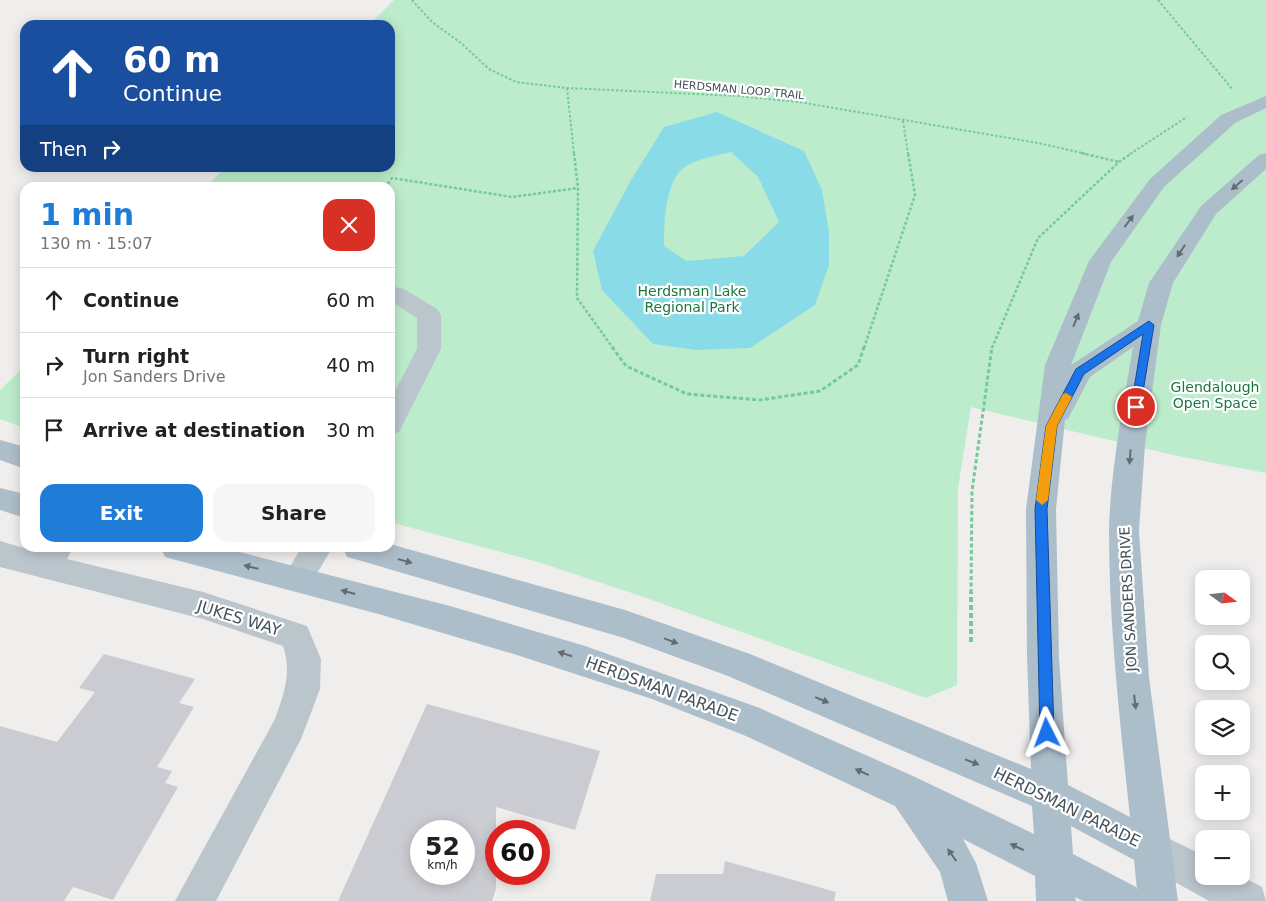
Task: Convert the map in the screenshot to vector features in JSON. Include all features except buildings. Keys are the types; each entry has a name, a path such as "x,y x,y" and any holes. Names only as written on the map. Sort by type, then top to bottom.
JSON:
{"main road":[{"path":"1056,901 1043,658 1041,509 1058,365 1100,261 1157,183 1228,119 1266,101"},
{"name":"JON SANDERS DRIVE","path":"1158,901 1132,677 1124,531 1131,445 1149,325 1161,283 1208,210 1266,159"},
{"path":"1051,426 1080,371 1149,325"},
{"path":"0,450 20,456"},
{"path":"0,499 20,505"},
{"name":"HERDSMAN PARADE","path":"192,552 298,578 506,635 609,668 721,709 907,792 1055,864 1122,901"},
{"name":"HERDSMAN PARADE","path":"372,552 625,624 738,665 1050,795 1152,849"},
{"path":"907,792 957,863 968,901"}],"street":[{"path":"395,294 429,315 430,349 395,416"},
{"path":"298,578 314,552"},
{"path":"0,554 50,557"},
{"name":"JUKES WAY","path":"50,557 217,611 270,626 296,636 304,659 303,690 289,727 195,901"},
{"path":"1152,849 1248,901"}],"path":[{"name":"HERDSMAN LOOP TRAIL","path":"412,0 432,22 461,43 489,69 516,82 567,88 738,96 799,102 1038,143 1119,162"},
{"path":"1158,0 1235,92 1227,96"},
{"path":"567,88 578,188 577,298 626,366 687,394 760,400 820,391 858,365 915,196 903,121"},
{"path":"971,642 972,491 992,347 1038,238 1119,162 1188,117"},
{"path":"389,182 392,178 512,197 578,188"}],"green space":[{"name":"Herdsman Lake Regional Park","path":"394,0 1266,0 1266,473 1173,455 971,407 958,488 957,685 926,698 635,594 538,562 395,523 395,182 211,182 221,172 395,172 395,20 374,20"},
{"path":"20,371 20,426 0,419 0,390"}],"water":[{"path":"717,112 804,151 822,190 829,232 829,265 815,305 750,348 696,350 653,344 602,290 593,251 630,182 664,127","holes":["731,152 758,177 779,222 744,256 686,261 664,246 665,214 670,191 679,172 686,166 702,159"]}],"slow traffic":[{"path":"1042,500 1051,426 1066,397"}],"route":[{"path":"1047,733 1043,658 1041,509 1051,426 1080,371 1149,325 1136,407"}],"park label":[{"name":"Glendalough Open Space","path":"1215,396"}]}
